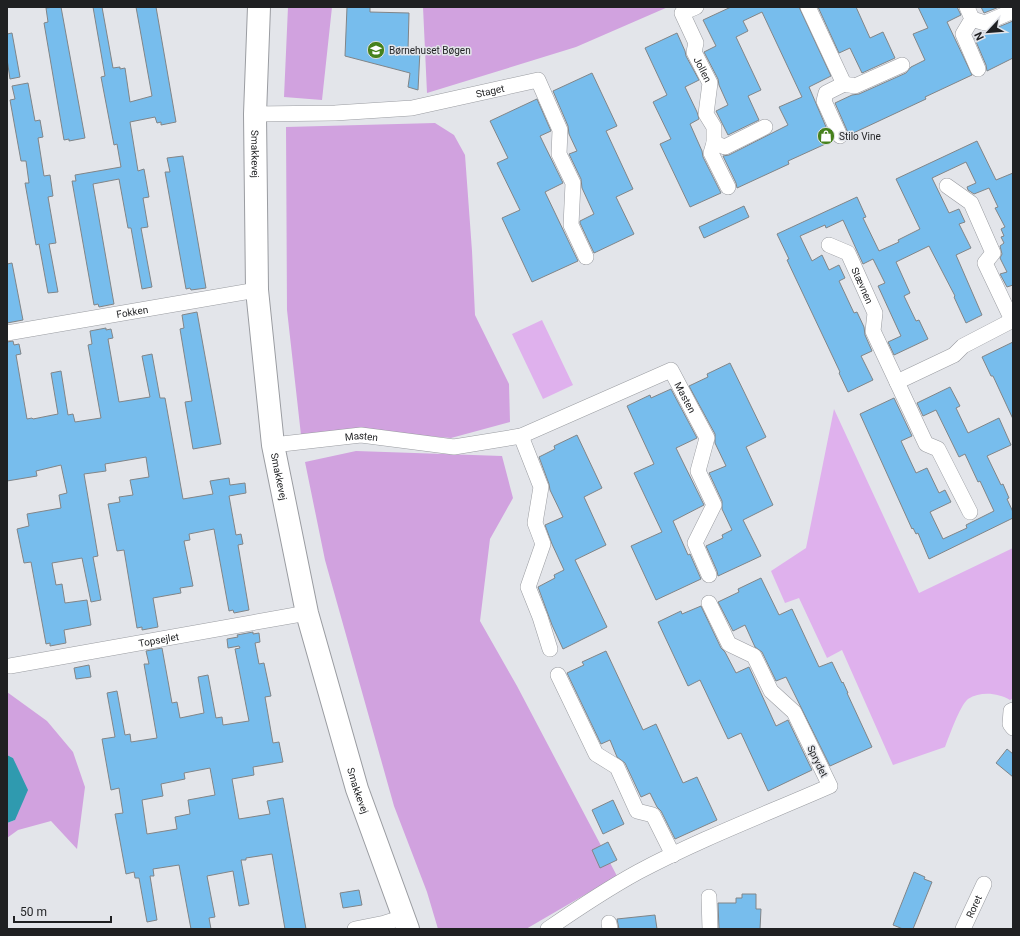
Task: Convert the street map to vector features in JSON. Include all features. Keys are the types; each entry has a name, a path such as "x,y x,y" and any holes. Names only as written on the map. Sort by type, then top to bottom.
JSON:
{"street":[{"name":"Smakkevej","path":"259,7 255,114 257,290 273,445 307,613 357,789 406,923"},
{"name":"Jollen","path":"696,7 682,13 696,43 694,52 710,83 706,114 714,127 714,143 711,153 728,187"},
{"path":"808,7 844,84"},
{"path":"978,69 963,34 970,13 985,23 1013,11"},
{"path":"840,136 824,101 826,93 844,84 855,86 902,65"},
{"name":"Staget","path":"255,114 335,113 412,108 538,80 560,130 559,154 573,183 571,225 586,257"},
{"path":"714,143 725,147 765,127"},
{"path":"897,382 954,355 962,346 1013,321 985,263 993,253 971,203 947,186"},
{"name":"Stævnen","path":"829,245 848,254 875,313 873,331 926,444 938,449 970,512"},
{"name":"Fokken","path":"7,333 257,290"},
{"name":"Masten","path":"273,445 361,435 454,447 521,436 671,370 707,438 698,471 714,505 695,543 709,575"},
{"path":"521,436 541,487 535,523 543,544 528,587 540,617 550,650"},
{"name":"Sprydet","path":"548,929 588,901 673,854 830,786 794,712 771,691 754,656 728,644 709,602"},
{"name":"Topsejlet","path":"10,666 307,613"},
{"path":"558,675 596,754 617,768 637,811 653,815 673,854"},
{"path":"1013,710 1011,711 1010,724 1013,728"},
{"name":"Roret","path":"963,929 984,884"},
{"path":"709,898 710,929"},
{"path":"355,929 385,923 406,923"}],"shaded area":[{"path":"288,7 332,7 322,100 284,97"},
{"path":"423,7 668,7 576,47 427,93"},
{"path":"435,123 454,135 465,155 475,315 509,384 510,422 451,438 357,430 301,435 287,310 286,127"},
{"path":"542,320 573,385 543,399 512,334"},
{"path":"834,409 919,593 1013,548 1013,698 1010,700 995,694 973,696 965,702 958,714 945,747 893,765 842,650 827,658 799,598 785,603 771,571 806,548"},
{"path":"356,451 502,456 513,498 490,539 480,621 517,686 617,876 526,929 438,929 427,892 394,806 325,560 305,462"},
{"path":"7,692 47,721 73,752 85,787 77,849 51,821 18,830 7,838 7,823 15,820 13,758 7,755"}],"water":[{"path":"7,755 13,758 28,790 15,820 7,823"}],"building":[{"path":"61,7 85,138 69,141 69,139 64,140 44,23 48,22 46,8"},
{"path":"93,7 102,7 113,68 125,68 130,102 152,96 136,7 156,7 176,122 161,125 161,122 157,123 155,117 130,122 138,171 144,169 149,197 143,198 148,227 141,228 152,287 142,289 131,228 128,228 119,179 93,184 114,304 99,307 98,304 94,305 72,181 76,181 75,175 121,167 117,144 114,145 101,77 105,76"},
{"path":"347,7 370,7 370,12 409,13 408,50 420,50 418,90 408,87 410,73 345,56"},
{"path":"731,7 799,7 831,76 809,87 832,141 788,161 789,164 737,188 723,156 729,155 788,125 779,107 802,97 762,12 743,21 748,31 736,37 761,90 748,96 759,120 728,135 716,111 728,105 719,85 718,79 704,52 716,46 703,20"},
{"path":"818,7 856,7 870,38 883,32 895,58 862,73 850,48 839,53"},
{"path":"918,7 957,7 961,15 947,22 972,75 925,97 926,99 849,135 835,103 906,73 911,67 925,60 913,34 928,28"},
{"path":"981,7 999,7 984,13"},
{"path":"1013,21 1013,58 987,71 986,65 974,37"},
{"path":"12,33 20,77 10,79 7,59 7,34"},
{"path":"677,33 686,56 699,80 685,87 699,119 690,124 702,151 703,157 721,193 690,207 660,144 671,139 653,102 667,95 645,48"},
{"path":"592,73 617,126 606,131 633,189 616,197 634,234 594,253 580,221 594,214 582,188 581,179 569,154 577,151 553,91"},
{"path":"28,83 35,121 40,120 43,137 38,138 44,176 50,175 53,196 48,197 56,243 49,244 58,292 48,293 39,244 36,245 25,183 29,183 26,161 21,161 10,100 15,99 12,86"},
{"path":"537,99 551,131 540,136 563,183 545,192 578,261 532,282 502,218 520,210 497,163 508,158 490,121"},
{"path":"977,141 996,180 1013,173 1013,285 1007,287 1000,274 1007,272 1000,258 1002,254 1000,246 1004,243 1001,237 1004,236 1001,229 1005,227 995,208 998,207 989,188 974,194 968,190 967,187 976,183 966,162 932,178 949,213 959,209 965,222 959,224 971,248 956,255 982,315 966,323 954,297 955,296 929,246 896,262 910,293 904,296 916,321 919,320 928,339 894,355 888,342 901,336 878,286 885,283 873,259 863,264 843,220 826,228 825,225 800,236 812,261 822,255 829,270 839,265 845,278 839,281 854,313 857,312 872,351 861,356 873,380 848,392 787,260 789,259 777,234 857,197 866,217 863,218 879,251 899,242 898,240 920,229 896,179"},
{"path":"183,156 206,288 191,290 190,288 186,289 165,172 170,172 167,158"},
{"path":"744,206 749,217 704,238 699,227"},
{"path":"12,263 23,320 7,323 7,264"},
{"path":"197,312 221,444 193,449 185,402 192,401 180,329 184,328 182,315"},
{"path":"106,328 106,330 111,329 113,338 108,339 119,402 150,397 142,356 152,354 160,398 165,398 183,499 213,494 210,481 229,478 230,485 245,483 246,493 229,496 236,535 241,534 243,544 238,545 249,610 234,613 233,610 229,611 214,529 189,534 190,540 184,541 193,586 180,588 181,593 153,598 158,627 142,630 142,627 137,628 124,550 117,551 108,504 120,502 119,497 133,495 130,480 149,477 146,457 105,464 106,471 84,474 98,556 93,557 101,600 91,602 82,558 52,563 56,585 62,584 65,603 87,600 91,625 64,630 66,643 50,646 50,643 46,644 31,562 24,563 17,529 29,526 27,514 61,508 59,495 67,493 61,465 36,471 37,476 7,481 7,342 13,341 14,345 19,344 21,354 16,355 27,419 58,414 51,373 61,371 68,415 73,414 75,422 101,418 88,345 92,344 90,331"},
{"path":"1013,342 1013,419 993,376 991,376 982,357"},
{"path":"730,363 766,437 746,447 773,505 743,520 761,556 718,576 706,546 723,538 722,535 732,530 722,509 722,501 709,473 726,466 715,443 715,434 689,386 708,377 707,374"},
{"path":"950,387 960,406 956,408 968,433 999,418 1011,445 987,456 1009,498 1007,499 1013,512 1013,518 929,559 918,533 916,534 913,528 912,529 860,414 894,398 912,436 901,441 916,473 927,468 939,493 945,490 951,502 930,512 943,539 967,528 966,525 994,511 965,454 959,457 936,410 923,416 917,403"},
{"path":"671,389 697,438 676,448 704,505 673,521 688,555 690,554 701,579 656,600 631,546 662,532 634,473 654,464 627,406 650,395 651,398"},
{"path":"577,435 602,488 584,497 606,545 575,560 607,627 563,649 552,625 538,587 555,578 554,575 564,570 545,525 563,517 550,490 539,457 555,449 554,446"},
{"path":"761,578 779,615 792,609 819,667 832,662 842,683 843,682 872,747 830,766 786,677 776,681 762,652 755,647 745,625 733,631 718,602 739,592 738,589"},
{"path":"701,606 721,648 725,652 736,673 749,667 776,726 788,720 812,770 768,791 741,733 728,739 700,680 688,686 658,622 681,611 682,614"},
{"path":"253,632 253,634 259,633 260,642 255,643 259,664 264,663 271,696 265,697 273,743 279,742 283,762 253,767 254,775 232,779 239,819 270,814 267,801 283,798 306,929 285,929 272,854 241,860 249,904 239,906 233,871 207,876 215,917 209,918 211,929 191,929 179,865 153,869 154,876 150,876 157,920 147,922 139,878 135,878 134,872 126,874 115,814 123,813 119,788 111,790 102,739 115,737 107,693 117,691 125,735 130,734 131,742 157,738 144,664 149,664 146,651 162,648 172,703 177,702 180,718 204,713 198,677 208,675 216,718 222,717 223,725 249,721 235,649 240,648 239,646 228,648 227,639 238,637 237,635","holes":["210,768 215,795 188,800 190,814 175,817 177,829 147,834 142,800 163,796 161,784 185,779 184,773"]},
{"path":"606,651 643,730 656,724 683,783 697,777 717,820 675,839 650,793 641,797 625,763 617,757 610,740 601,744 567,673 584,665 582,662"},
{"path":"89,665 91,677 76,679 74,668"},
{"path":"1007,749 1013,754 1013,777 996,763"},
{"path":"613,800 624,824 603,834 592,810"},
{"path":"608,842 617,860 600,868 592,850"},
{"path":"914,872 925,877 924,879 932,882 913,929 903,929 893,925"},
{"path":"359,890 362,905 343,908 340,893"},
{"path":"742,894 756,894 756,909 761,909 760,929 719,929 718,903 736,903 736,898 742,898"},
{"path":"655,915 657,929 619,929 617,919"}],"place":[{"name":"Børnehuset Bøgen","path":"376,50"},
{"name":"Stilo Vine","path":"826,136"}]}
